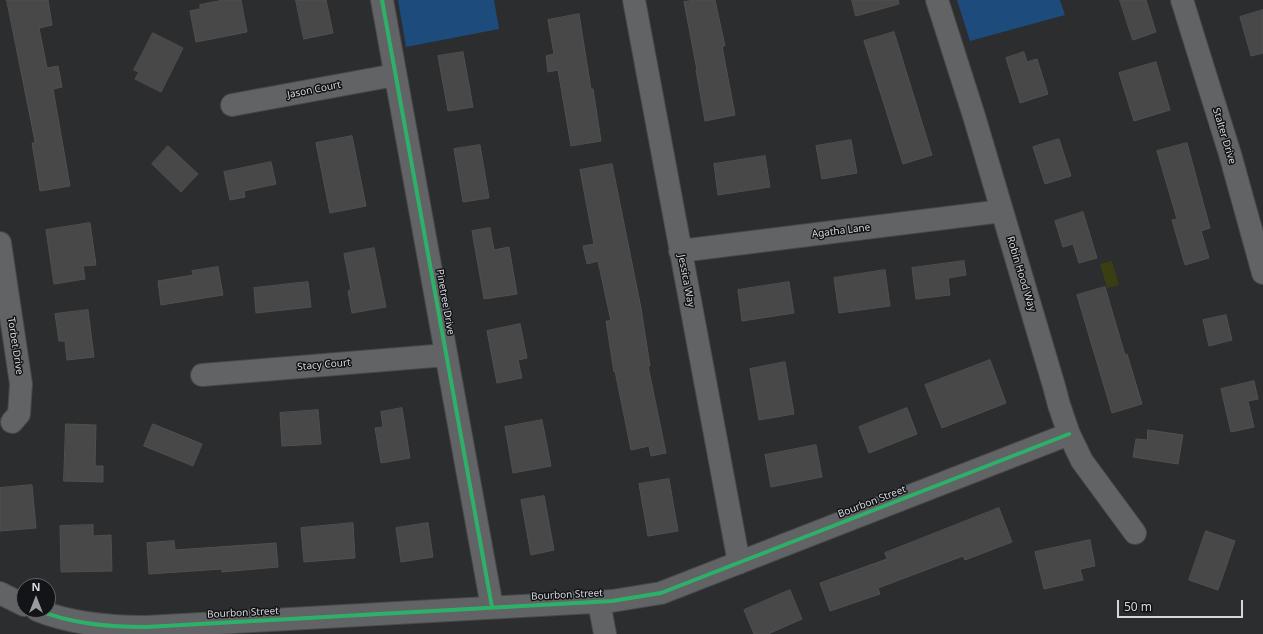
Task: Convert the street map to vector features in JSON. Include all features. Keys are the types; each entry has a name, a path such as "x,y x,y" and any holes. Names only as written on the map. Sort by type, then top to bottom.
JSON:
{"street":[{"name":"Pinetree Drive","path":"382,0 492,607"},
{"name":"Jessica Way","path":"634,0 739,563"},
{"name":"Robin Hood Way","path":"937,0 1002,211 1059,406 1069,434 1082,461 1135,533"},
{"name":"Stalter Drive","path":"1182,0 1230,154 1263,273"},
{"name":"Jason Court","path":"232,105 395,75"},
{"name":"Agatha Lane","path":"680,251 1002,211"},
{"name":"Torbet Drive","path":"0,243 21,384 19,414 12,422"},
{"name":"Stacy Court","path":"202,375 446,355"},
{"name":"Bourbon Street","path":"56,616 89,624 146,627 599,602 661,593 1069,434"},
{"path":"0,593 16,601"},
{"path":"599,602 605,634"}],"shaded area":[{"path":"1112,261 1119,285 1107,288 1100,264"}],"water":[{"path":"398,0 494,0 499,29 406,47"},
{"path":"957,0 1060,0 1065,15 970,41"}],"building":[{"path":"7,0 48,0 52,25 39,28 47,68 58,66 62,87 53,89 70,186 40,191 32,143 35,143"},
{"path":"224,0 241,0 247,32 196,42 190,11 200,9 200,5"},
{"path":"296,0 326,0 333,33 304,39"},
{"path":"695,0 715,0 725,46 722,46 735,115 705,121 684,2"},
{"path":"852,0 898,0 899,4 856,16"},
{"path":"1120,0 1146,0 1156,32 1133,40"},
{"path":"1263,10 1263,53 1251,56 1240,17"},
{"path":"579,14 601,141 571,146 558,70 548,72 546,56 554,54 548,20"},
{"path":"894,32 932,155 903,164 864,41"},
{"path":"153,33 183,48 161,92 135,79 139,72 134,70"},
{"path":"463,52 473,107 448,111 438,56"},
{"path":"1024,52 1027,62 1037,59 1048,94 1020,103 1006,58"},
{"path":"1156,62 1170,110 1134,121 1119,73"},
{"path":"352,136 366,206 330,213 316,143"},
{"path":"1059,139 1071,176 1045,184 1033,147"},
{"path":"851,140 857,173 822,179 816,146"},
{"path":"1187,143 1210,228 1201,231 1209,258 1185,265 1172,220 1177,219 1157,151"},
{"path":"480,145 489,198 463,202 454,149"},
{"path":"168,146 198,174 181,192 152,164"},
{"path":"765,156 770,187 718,195 714,164"},
{"path":"271,162 276,184 244,191 245,197 230,200 224,172"},
{"path":"612,164 641,308 650,366 648,366 666,453 651,456 649,446 631,450 615,371 614,372 606,321 611,321 598,261 587,264 583,246 594,244 580,170"},
{"path":"1083,212 1097,258 1079,263 1073,244 1063,247 1055,221"},
{"path":"90,223 96,265 83,266 85,279 54,284 46,230"},
{"path":"490,228 494,250 509,247 517,294 484,299 472,231"},
{"path":"374,248 386,307 352,313 348,291 351,290 344,254"},
{"path":"964,261 966,275 948,278 950,295 916,299 912,268"},
{"path":"218,267 223,295 161,305 158,281 193,275 192,271"},
{"path":"885,270 890,306 839,313 834,278"},
{"path":"308,282 311,307 256,313 254,288"},
{"path":"789,282 794,313 742,321 738,290"},
{"path":"1105,287 1125,355 1127,354 1142,404 1112,413 1077,295"},
{"path":"88,310 94,357 67,360 65,341 59,341 55,314"},
{"path":"1226,315 1232,340 1209,346 1203,320"},
{"path":"520,324 527,358 518,360 522,378 497,383 487,331"},
{"path":"990,360 1006,403 942,428 925,385"},
{"path":"785,362 794,414 759,420 750,369"},
{"path":"1254,381 1258,399 1248,401 1254,427 1231,432 1221,389"},
{"path":"402,408 410,458 381,463 375,428 383,427 381,412"},
{"path":"907,408 917,434 869,453 859,427"},
{"path":"318,410 321,444 282,446 280,413"},
{"path":"542,420 551,466 513,473 505,427"},
{"path":"66,424 96,425 95,466 103,466 103,482 64,481"},
{"path":"153,424 202,444 193,466 144,446"},
{"path":"1148,430 1183,435 1178,464 1133,457 1136,439 1147,440"},
{"path":"816,445 822,477 771,487 765,455"},
{"path":"669,479 678,531 648,536 639,484"},
{"path":"32,485 36,528 0,531 0,488"},
{"path":"544,496 554,550 531,555 521,500"},
{"path":"999,508 1012,542 965,560 963,556 878,588 880,594 830,611 820,583 887,559 885,553"},
{"path":"353,523 355,558 304,562 301,528"},
{"path":"428,523 433,557 401,562 396,528"},
{"path":"93,525 93,536 111,535 112,571 61,572 60,526"},
{"path":"1206,531 1235,541 1218,590 1189,580"},
{"path":"1090,540 1095,566 1080,569 1083,580 1044,589 1035,552"},
{"path":"174,541 175,550 276,543 278,567 222,572 222,569 149,574 147,543"},
{"path":"790,590 802,619 768,634 754,634 744,610"}],"cycle path":[{"path":"382,0 492,607"},
{"path":"56,617 91,624 146,627 612,601 661,593 1069,434"}]}
